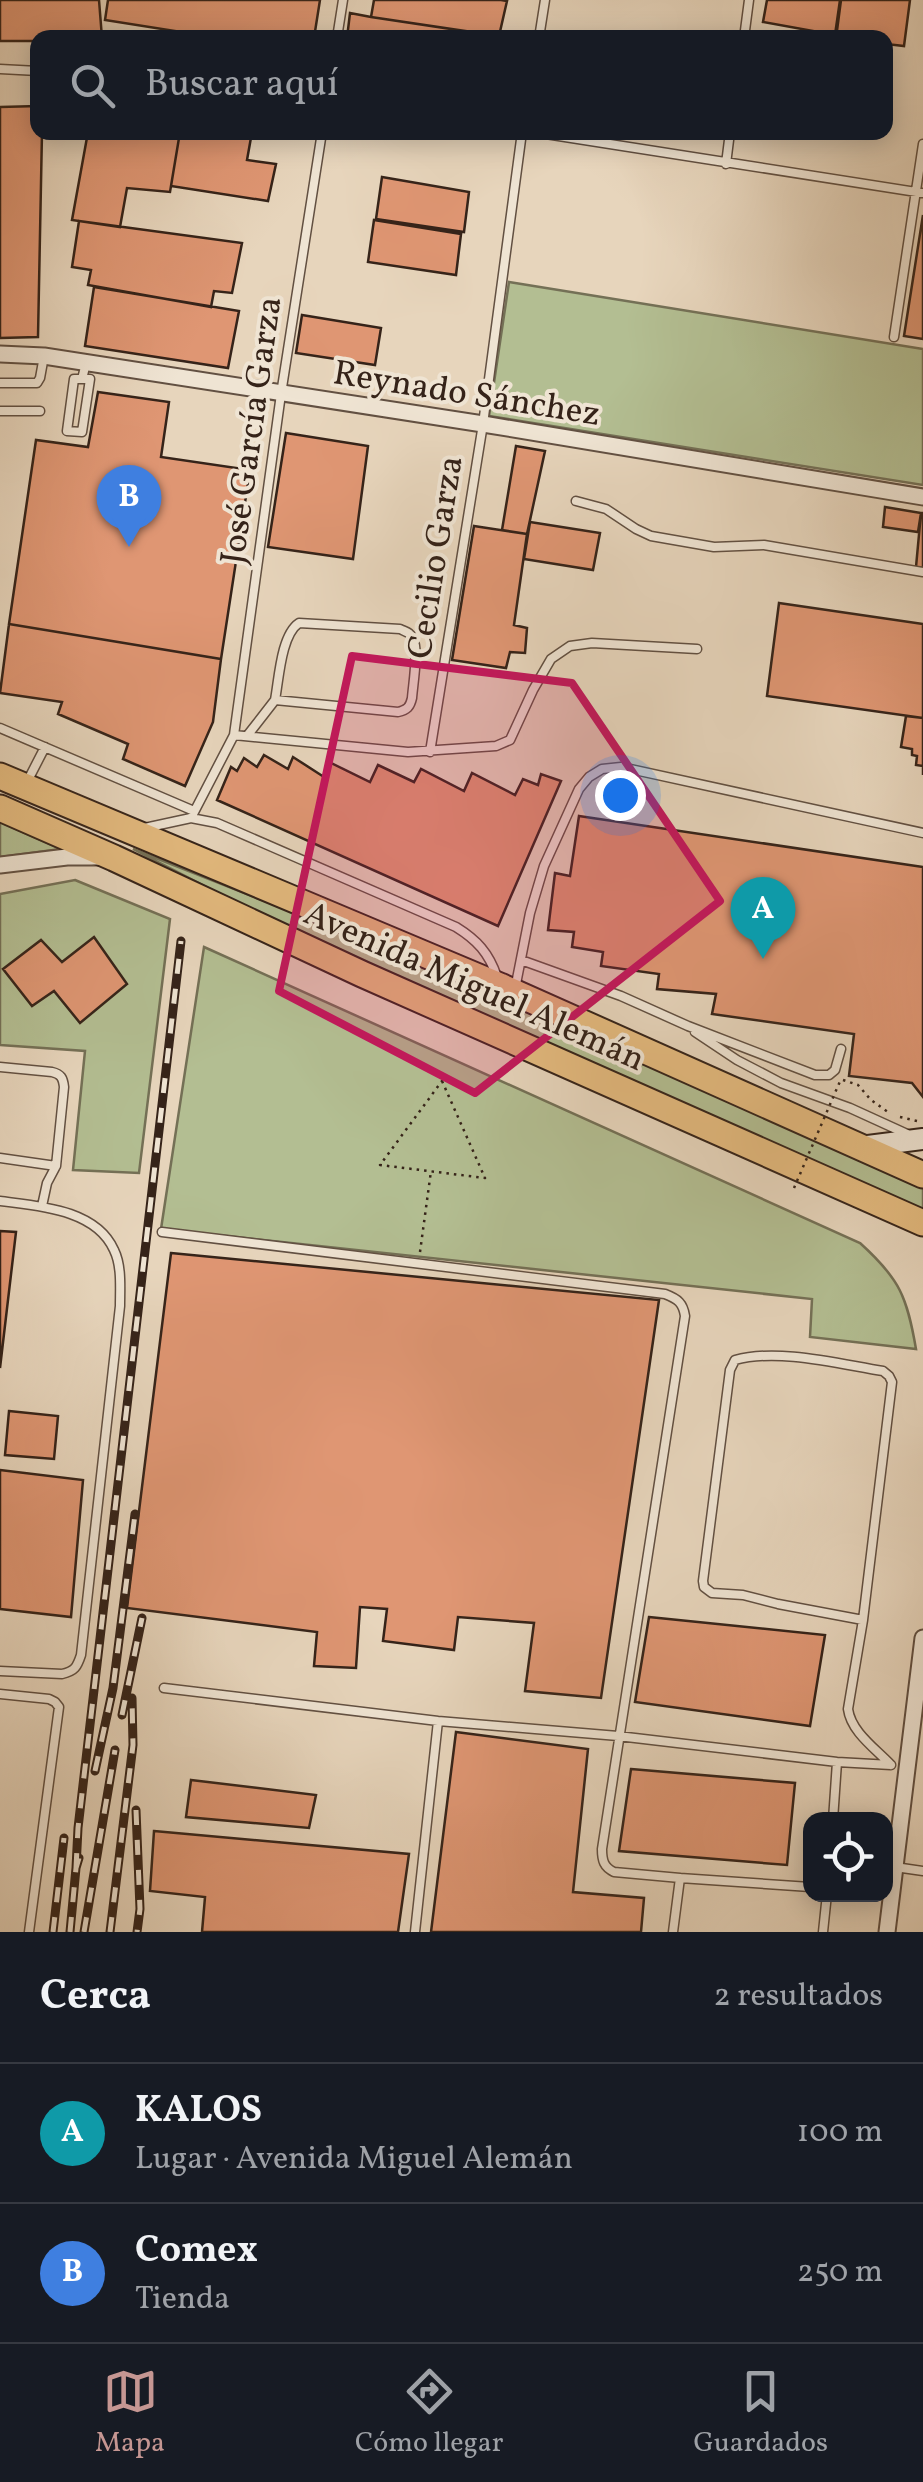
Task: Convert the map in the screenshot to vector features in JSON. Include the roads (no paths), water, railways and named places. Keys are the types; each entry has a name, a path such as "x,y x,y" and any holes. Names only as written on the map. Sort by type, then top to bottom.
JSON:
{"highway":[{"name":"Avenida Miguel Alemán","path":"0,776 507,989 776,1095 858,1147 923,1175"},
{"name":"Avenida Miguel Alemán","path":"0,808 912,1218"}],"main road":[{"path":"858,1147 923,1135"}],"street":[{"name":"Reynado Sánchez","path":"0,354 44,356 84,371 281,394 483,424 923,496"},
{"path":"0,866 67,857 114,858"},
{"path":"912,1218 923,1239"},
{"path":"887,1932 899,1765 923,1638"}],"lane":[{"path":"338,30 343,0"},
{"path":"540,30 545,0"},
{"path":"745,30 749,0"},
{"path":"0,69 30,71"},
{"name":"José García Garza","path":"193,814 234,735 321,140"},
{"name":"Cecilio Garza","path":"430,752 483,424 521,140"},
{"path":"581,140 919,192"},
{"path":"726,164 729,140"},
{"path":"894,337 919,192 923,144"},
{"path":"0,383 37,383 44,356"},
{"path":"84,371 90,379 82,432 67,430 74,378 84,371"},
{"path":"0,411 40,411"},
{"path":"576,501 606,509 651,536 714,547 764,545 923,572"},
{"path":"248,736 276,700 286,639 291,628 299,623 400,629 413,639 412,698 405,710 276,700"},
{"path":"234,735 408,752 496,746 510,740 551,659 570,646 592,643 697,649"},
{"path":"0,728 456,927 486,952 507,989"},
{"path":"25,786 45,747"},
{"path":"507,989 521,960 544,866 579,789 588,776 602,770 621,767 923,833"},
{"path":"132,831 193,814"},
{"path":"521,960 823,1076 834,1070 841,1048"},
{"path":"688,1026 737,1060 776,1095 850,1108 923,1135"},
{"path":"0,1066 52,1072 63,1079 56,1166 42,1206"},
{"path":"0,1158 56,1166"},
{"path":"0,1200 73,1215 105,1235 119,1270 120,1306 78,1666 62,1674 0,1671"},
{"path":"162,1232 677,1298 684,1306 685,1316 602,1860 614,1872 803,1887"},
{"path":"863,1620 712,1592 704,1587 717,1460 730,1370 735,1360 809,1360 882,1371 889,1376 892,1389 863,1620 848,1709 856,1730 899,1765"},
{"path":"164,1688 438,1721 899,1765"},
{"path":"0,1694 49,1698 58,1707 29,1932"},
{"path":"415,1932 438,1721"},
{"path":"834,1812 838,1762"},
{"path":"894,1867 923,1871"},
{"path":"673,1932 680,1878"},
{"path":"823,1932 826,1902"}],"railway":[{"path":"76,1868 181,941"},
{"path":"95,1771 113,1688 135,1514"},
{"path":"122,1715 142,1618"},
{"path":"110,1932 133,1745 132,1698"},
{"path":"84,1932 115,1750"},
{"path":"136,1810 140,1909 137,1932"},
{"path":"53,1932 64,1838"},
{"path":"70,1932 79,1858"}],"place":[{"name":"Comex","path":"129,547"},
{"name":"KALOS","path":"763,959"}]}
